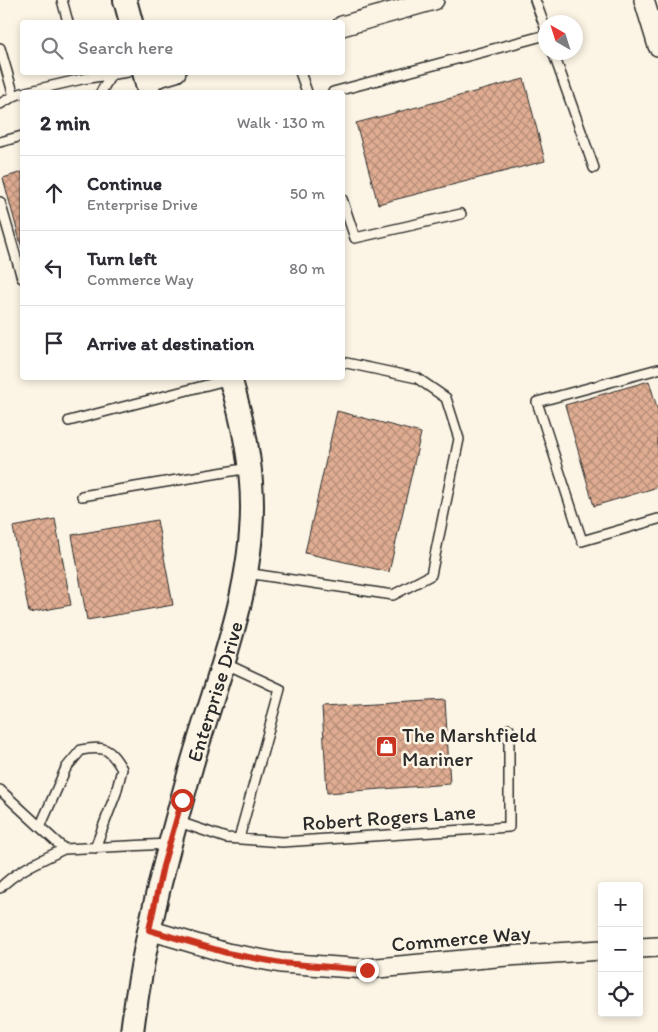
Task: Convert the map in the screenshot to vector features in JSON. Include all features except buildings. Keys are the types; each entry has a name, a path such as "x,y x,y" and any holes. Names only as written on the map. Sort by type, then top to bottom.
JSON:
{"street":[{"path":"125,0 130,20"},
{"path":"345,25 434,0"},
{"path":"644,0 658,46"},
{"path":"142,80 163,75"},
{"name":"Enterprise Drive","path":"132,1032 149,930 169,844 239,604 250,541 252,508 249,468 245,436 232,380"},
{"name":"Commerce Way","path":"149,930 227,953 263,960 367,970 507,956 598,950"},
{"path":"643,948 658,947"}],"lane":[{"path":"62,0 67,20"},
{"path":"535,0 540,15"},
{"path":"340,90 538,37"},
{"path":"0,48 20,92"},
{"path":"556,60 594,168"},
{"path":"34,90 81,76 111,75 142,80"},
{"path":"102,90 111,75"},
{"path":"301,75 306,90"},
{"path":"0,104 20,94"},
{"path":"0,142 20,137"},
{"path":"0,202 20,271"},
{"path":"345,208 355,238 461,214"},
{"path":"245,573 393,595 431,576 459,439 446,398 417,378 345,363"},
{"path":"658,369 537,402 582,541 658,519"},
{"path":"69,421 224,380"},
{"path":"82,496 249,468"},
{"path":"223,662 280,689 239,838"},
{"name":"Robert Rogers Lane","path":"176,820 226,838 282,842 510,827 509,729"},
{"path":"40,827 66,768 81,750 98,747 112,753 122,769 116,793 95,848"},
{"path":"0,790 64,849"},
{"path":"0,887 24,869 64,849 169,844"}],"place":[{"name":"The Marshfield Mariner","path":"386,746"}],"route":[{"path":"182,800 163,866 149,930 227,953 281,963 367,970"}]}
